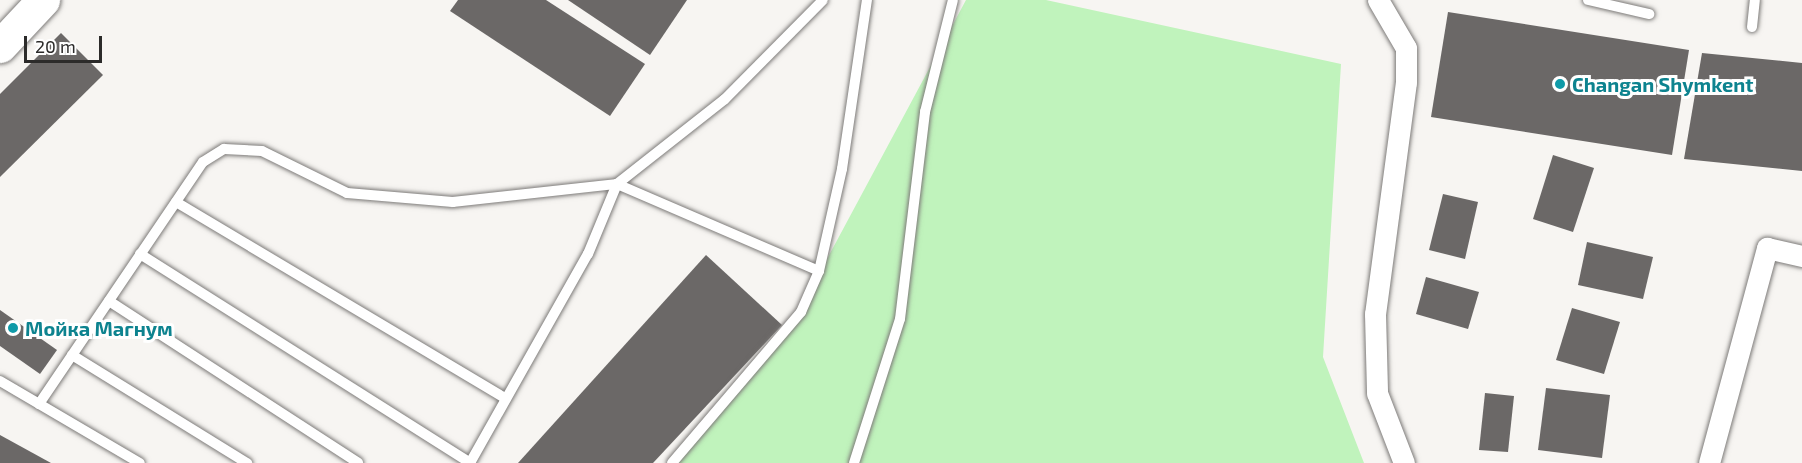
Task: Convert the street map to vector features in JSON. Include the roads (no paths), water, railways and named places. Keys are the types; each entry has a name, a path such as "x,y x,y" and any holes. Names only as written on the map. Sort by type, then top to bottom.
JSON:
{"highway":[{"path":"0,46 43,0"}],"street":[{"path":"1378,0 1406,48 1406,82 1375,314 1377,393 1404,463"},
{"path":"1709,463 1767,248 1802,255"}],"lane":[{"path":"140,254 470,463 588,254 617,184 725,99 824,0"},
{"path":"672,463 801,312 819,272 842,169 867,0"},
{"path":"854,463 900,319 925,112 953,0"},
{"path":"1588,0 1649,15"},
{"path":"1752,27 1755,0"},
{"path":"39,404 203,162 224,149 262,151 359,194 453,202 617,184 819,272"},
{"path":"176,202 506,399"},
{"path":"109,301 357,463"},
{"path":"72,356 247,463"},
{"path":"0,381 140,463"}],"place":[{"name":"Changan Shymkent","path":"1560,84"},
{"name":"Мойка Магнум","path":"13,328"}]}
